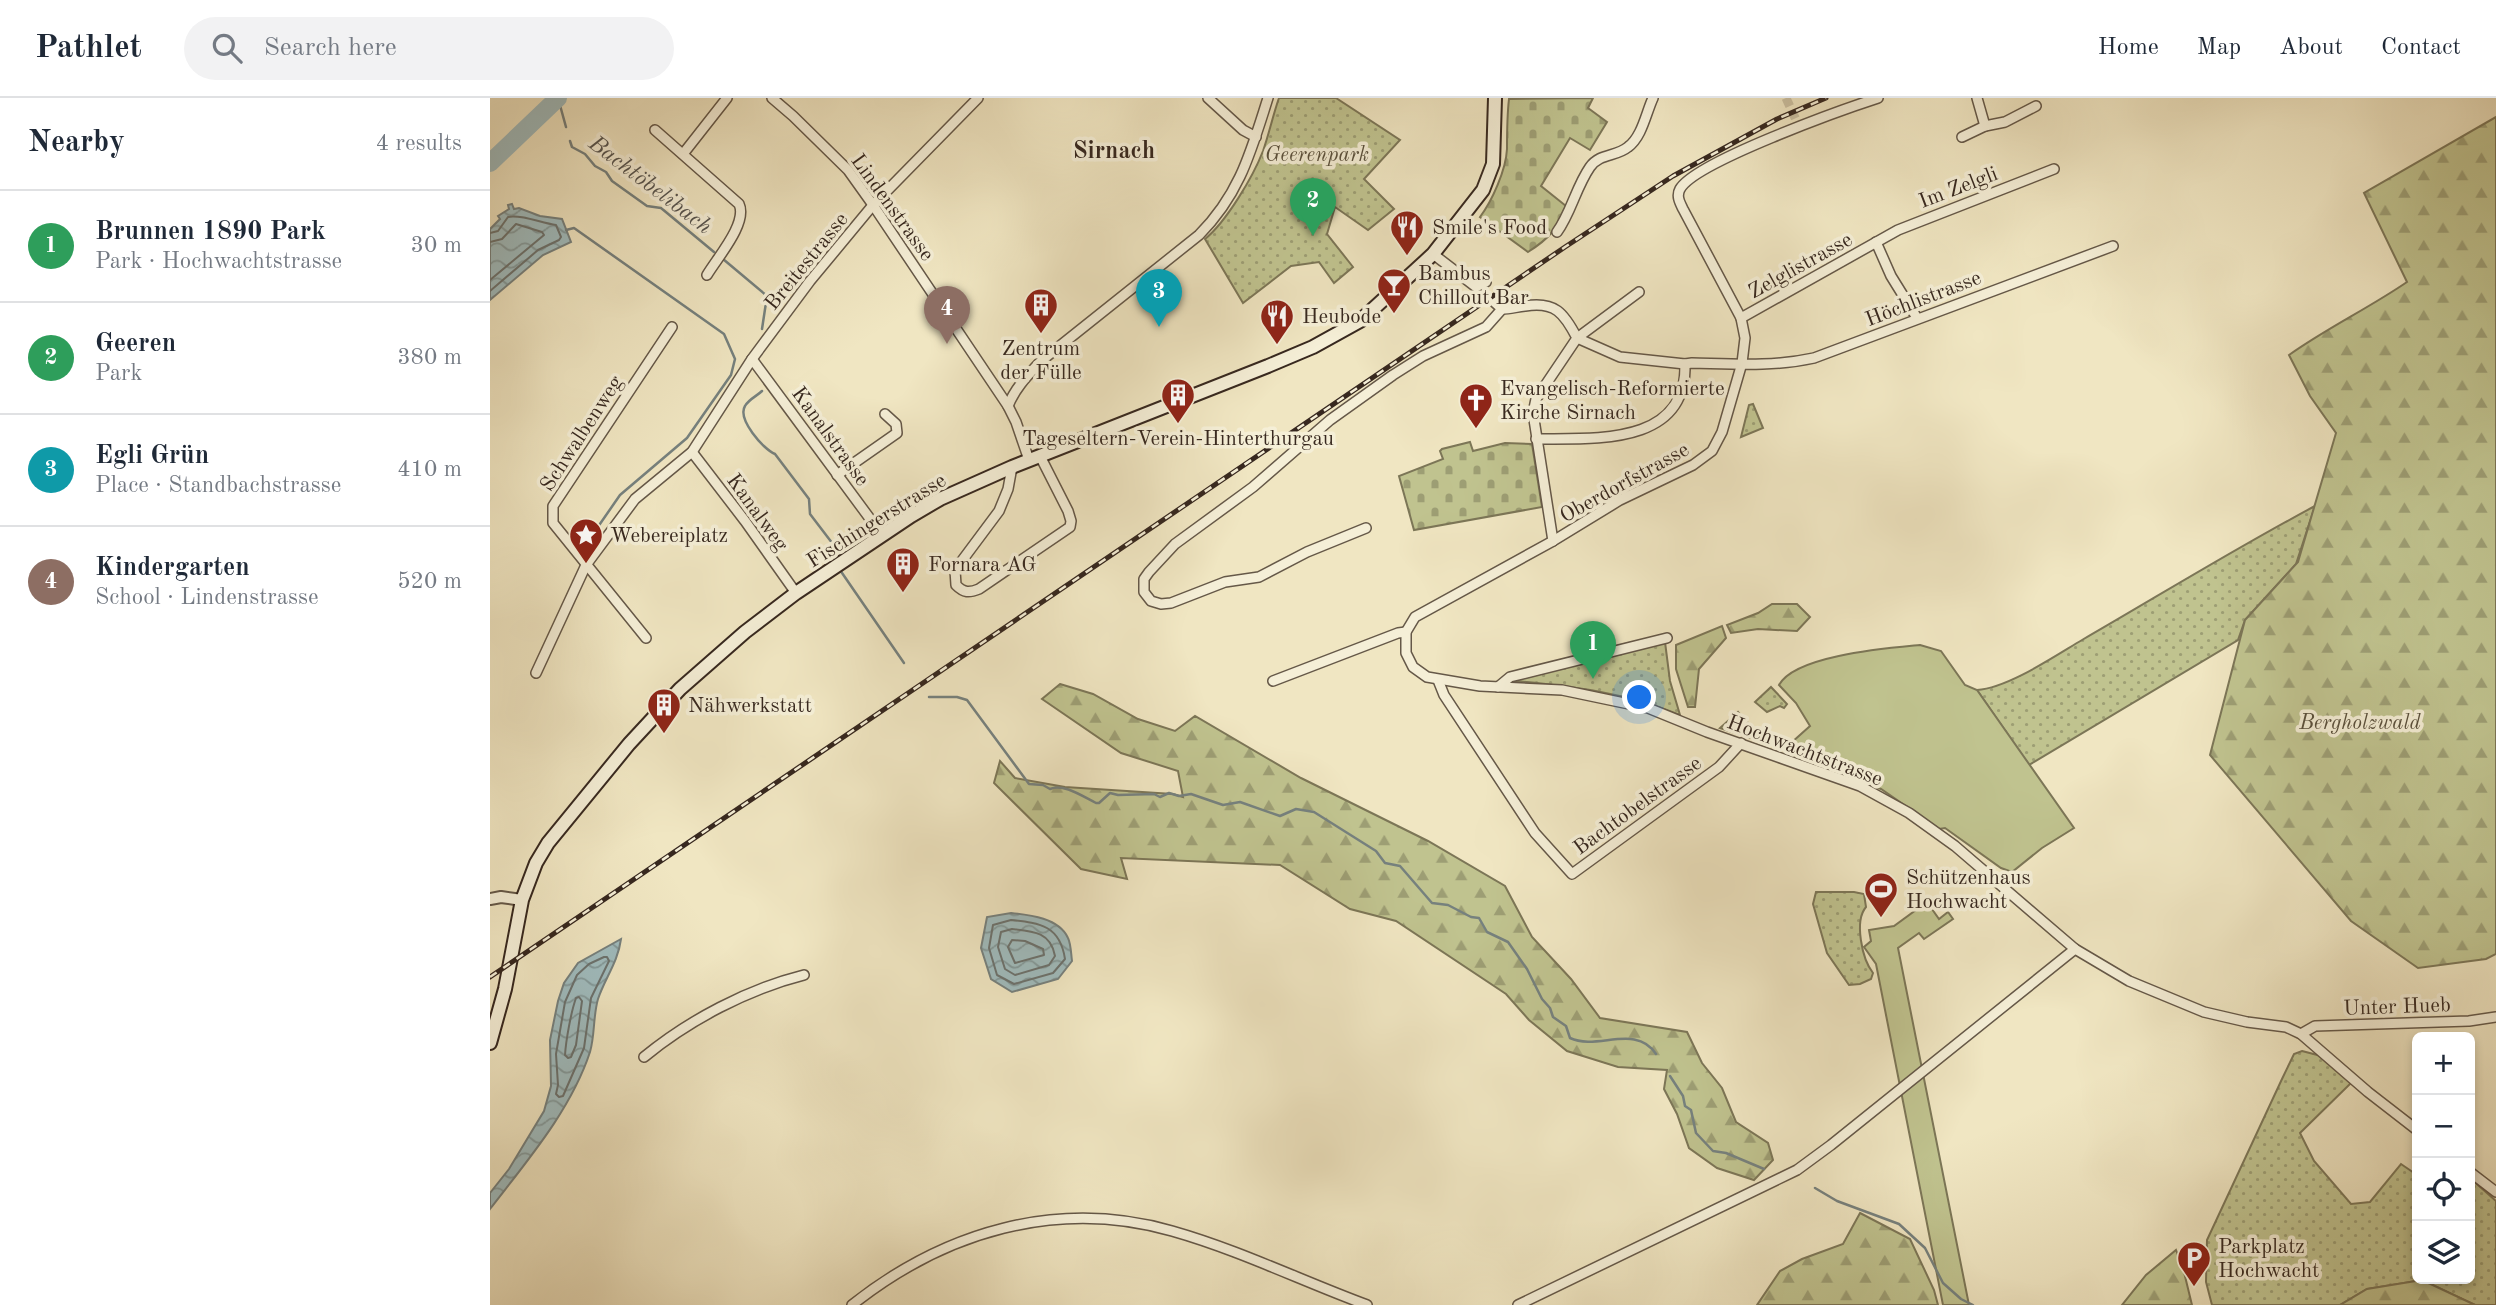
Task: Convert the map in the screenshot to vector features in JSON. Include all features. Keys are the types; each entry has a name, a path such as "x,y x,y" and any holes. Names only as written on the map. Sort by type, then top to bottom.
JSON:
{"main road":[{"name":"Fischingerstrasse","path":"490,1043 505,989 522,900 532,871 548,843 629,744 680,689 745,632 796,593 940,499 1034,458 1256,371 1334,336 1371,313 1433,254 1483,190 1490,176 1495,140 1495,98"}],"street":[{"path":"683,154 727,98"},
{"name":"Lindenstrasse","path":"772,98 848,170 1008,406 1034,458 1068,511 1070,527 979,589 965,592 956,585 955,570 999,512 1008,489 1012,467"},
{"name":"Breitestrasse","path":"752,359 810,281 873,205 978,98"},
{"path":"1208,98 1243,130 1256,137"},
{"path":"1008,406 1022,381 1041,361 1213,221 1237,186 1248,162 1268,98"},
{"path":"1557,232 1588,169 1605,155 1630,146 1640,130 1653,98"},
{"name":"Oberdorfstrasse","path":"1553,541 1620,500 1693,465 1712,451 1722,432 1742,363 1745,338 1741,318 1683,209 1678,191 1704,169 1797,124 1878,98"},
{"path":"1977,98 1985,126"},
{"path":"1962,137 1985,126 2005,122 2036,106"},
{"path":"655,130 739,204 741,209 740,223 707,275"},
{"name":"Im Zelgli","path":"1876,242 1935,214 2054,169"},
{"path":"1876,242 1891,276 1917,318"},
{"name":"Zelglistrasse","path":"1741,318 1876,242"},
{"name":"Höchlistrasse","path":"1577,338 1620,357 1685,364 1773,365 1814,358 2113,246"},
{"path":"1433,254 1476,287 1486,282"},
{"path":"1273,681 1406,632 1421,612 1553,541 1536,439 1533,413 1536,399 1577,338 1639,292"},
{"path":"1493,301 1502,309"},
{"path":"1366,528 1307,552 1259,577 1225,582 1171,603 1152,601 1144,592 1144,579 1175,544 1253,487 1330,420 1423,356 1486,327 1502,309 1526,305 1555,308 1568,319 1577,338"},
{"name":"Schwalbenweg","path":"646,638 553,523 554,506 672,327"},
{"path":"536,673 586,565 635,499 692,452 752,359"},
{"name":"Kanalstrasse","path":"752,359 882,535"},
{"path":"1536,439 1617,438 1642,429 1663,418 1677,402 1685,364"},
{"path":"837,475 897,433 898,427 885,414"},
{"name":"Kanalweg","path":"692,452 796,593"},
{"name":"Hochwachtstrasse","path":"1406,632 1406,653 1413,667 1427,677 1498,687 1562,690 1648,708 1707,732 1860,786 1909,813 1994,879 2075,949 2129,981 2204,1012 2286,1027 2301,1034"},
{"path":"1498,687 1510,677 1667,638"},
{"name":"Bachtobelstrasse","path":"1438,680 1444,695 1535,833 1572,874 1719,767 1741,743"},
{"path":"490,899 501,897 522,900"},
{"path":"1518,1305 1797,1170 2075,949"},
{"path":"644,1057 671,1036 729,1003 804,975"},
{"name":"Unter Hueb","path":"2301,1034 2315,1026 2469,1021 2496,1017"},
{"path":"2301,1034 2412,1126"},
{"path":"2475,1176 2496,1192"},
{"path":"852,1305 892,1275 943,1248 1000,1229 1069,1218 1132,1222 1171,1230 1224,1248 1367,1305"}],"green space":[{"name":"Geerenpark","path":"1279,98 1336,98 1400,140 1364,179 1394,209 1368,230 1335,207 1327,234 1353,267 1334,283 1319,262 1291,266 1243,303 1205,239 1230,211 1253,173 1263,151"},
{"path":"1593,98 1588,108 1607,122 1590,150 1570,138 1541,186 1566,206 1551,233 1528,252 1480,217 1494,194 1504,166 1509,99"},
{"name":"Bergholzwald","path":"2496,117 2496,954 2486,959 2418,968 2351,921 2210,755 2245,620 2298,562 2336,433 2310,396 2289,355 2407,282 2364,193"},
{"path":"1753,404 1763,428 1741,437 1749,405"},
{"path":"1470,442 1473,451 1505,443 1532,444 1542,507 1414,530 1399,476 1443,459 1440,451 1442,449"},
{"path":"2315,506 2296,564 2245,620 2238,640 2029,765 1977,690 2003,684 2031,670"},
{"path":"1772,604 1797,604 1810,617 1797,631 1758,629 1731,633 1727,625 1758,613"},
{"path":"1722,626 1726,638 1699,669 1695,707 1688,707 1676,669 1676,645"},
{"path":"1665,642 1670,681 1680,715 1640,701 1600,692 1516,681 1516,678"},
{"path":"1920,645 1941,651 1965,685 1977,690 2074,828 2042,848 2012,872 2001,868 1945,828 1939,829 1881,789 1798,757 1791,743 1810,726 1796,703 1779,685 1788,675 1822,660 1844,655"},
{"path":"1060,684 1093,694 1138,719 1175,731 1195,716 1301,778 1428,841 1505,886 1532,937 1571,979 1600,1018 1687,1032 1702,1063 1722,1088 1736,1122 1768,1143 1773,1160 1754,1180 1717,1168 1689,1148 1677,1114 1664,1089 1667,1070 1618,1067 1567,1051 1529,1020 1506,994 1396,921 1350,909 1280,865 1121,858 1127,879 1081,869 994,783 1000,761 1015,778 1065,787 1173,794 1183,797 1178,771 1121,753 1042,699"},
{"path":"1771,687 1787,704 1784,708 1780,706 1767,712 1755,702"},
{"path":"1738,712 1766,743 1720,728"},
{"path":"1816,892 1864,894 1866,907 1862,913 1860,930 1863,950 1873,973 1871,979 1849,985 1827,953 1813,904"},
{"path":"1927,902 1939,919 1948,912 1953,919 1924,939 1919,933 1898,948 1969,1305 1943,1305 1876,964 1864,947 1871,941 1869,930 1894,926"},
{"path":"2302,1051 2325,1057 2351,1083 2300,1133 2314,1161 2351,1204 2370,1202 2401,1164 2412,1172 2412,1282 2367,1289 2340,1305 2212,1305 2206,1282 2207,1240 2294,1054"},
{"path":"2475,1182 2496,1201 2496,1305 2475,1305 2430,1284 2475,1284"},
{"path":"1860,1213 1910,1239 1934,1290 1938,1305 1757,1305 1780,1271 1802,1259 1843,1244"},
{"path":"2176,1250 2192,1305 2122,1305 2146,1275"},
{"path":"2412,1282 2412,1284 2430,1284 2475,1305 2340,1305 2367,1289"}],"water":[{"path":"512,204 514,209 562,219 571,242 543,255 490,300 490,229 500,219 498,216"},
{"path":"1011,913 1043,919 1064,931 1070,943 1072,961 1058,979 1012,992 991,979 981,948 987,917"},
{"path":"621,939 598,999 592,1046 572,1094 533,1154 490,1209 490,1193 509,1169 544,1111 551,1086 550,1040 564,983 578,963"}],"waterway":[{"path":"558,98 566,127"},
{"path":"490,163 558,98"},
{"name":"Bachtöbelibach","path":"570,141 572,147 585,154 595,166 606,172 612,181 647,206 661,208 714,252"},
{"path":"566,230 574,228 724,334 735,359 731,375 687,438 620,495 584,547"},
{"name":"Bachtöbelibach","path":"723,259 767,296 762,329"},
{"name":"Bachtöbelibach","path":"762,391 745,406 748,426 758,440 775,454 809,499 810,514 839,552"},
{"name":"Bachtöbelibach","path":"840,570 904,663"},
{"name":"Bachtöbelibach","path":"929,697 957,697 967,700 1029,784 1043,785 1050,789 1067,789 1096,803 1110,793 1154,794 1160,797 1169,793 1179,796 1191,794 1223,805 1240,802 1280,816 1296,809 1314,812 1376,851 1385,863 1400,866 1432,903 1448,905 1471,917 1479,918 1487,932 1508,942 1527,969 1553,1017 1566,1026 1570,1038 1592,1042 1638,1040 1648,1045 1656,1054"},
{"name":"Bachtöbelibach","path":"1670,1076 1683,1096 1685,1106 1691,1110 1696,1133 1713,1151 1726,1153 1764,1169"},
{"name":"Bachtöbelibach","path":"1815,1188 1837,1201 1899,1224 1925,1248 1943,1283 1961,1299 1973,1305"}],"tunnel":[{"path":"1786,98 1796,120"},
{"path":"1476,287 1493,301"}],"railway":[{"path":"490,977 1565,247 1673,176 1777,119 1826,98"}],"place":[{"name":"Geeren","path":"1313,236"},
{"name":"Smile's Food","path":"1407,257"},
{"name":"Bambus Chillout Bar","path":"1394,315"},
{"name":"Egli Grün","path":"1159,327"},
{"name":"Zentrum der Fülle","path":"1041,335"},
{"name":"Kindergarten","path":"947,344"},
{"name":"Heubode","path":"1277,346"},
{"name":"Tageseltern-Verein-Hinterthurgau","path":"1178,425"},
{"name":"Evangelisch-Reformierte Kirche Sirnach","path":"1476,430"},
{"name":"Webereiplatz","path":"586,565"},
{"name":"Fornara AG","path":"903,594"},
{"name":"Brunnen 1890 Park","path":"1593,679"},
{"name":"Nähwerkstatt","path":"664,735"},
{"name":"Schützenhaus Hochwacht","path":"1881,919"},
{"name":"Parkplatz Hochwacht","path":"2194,1288"}],"district":[{"name":"Sirnach","path":"1114,150"}]}
